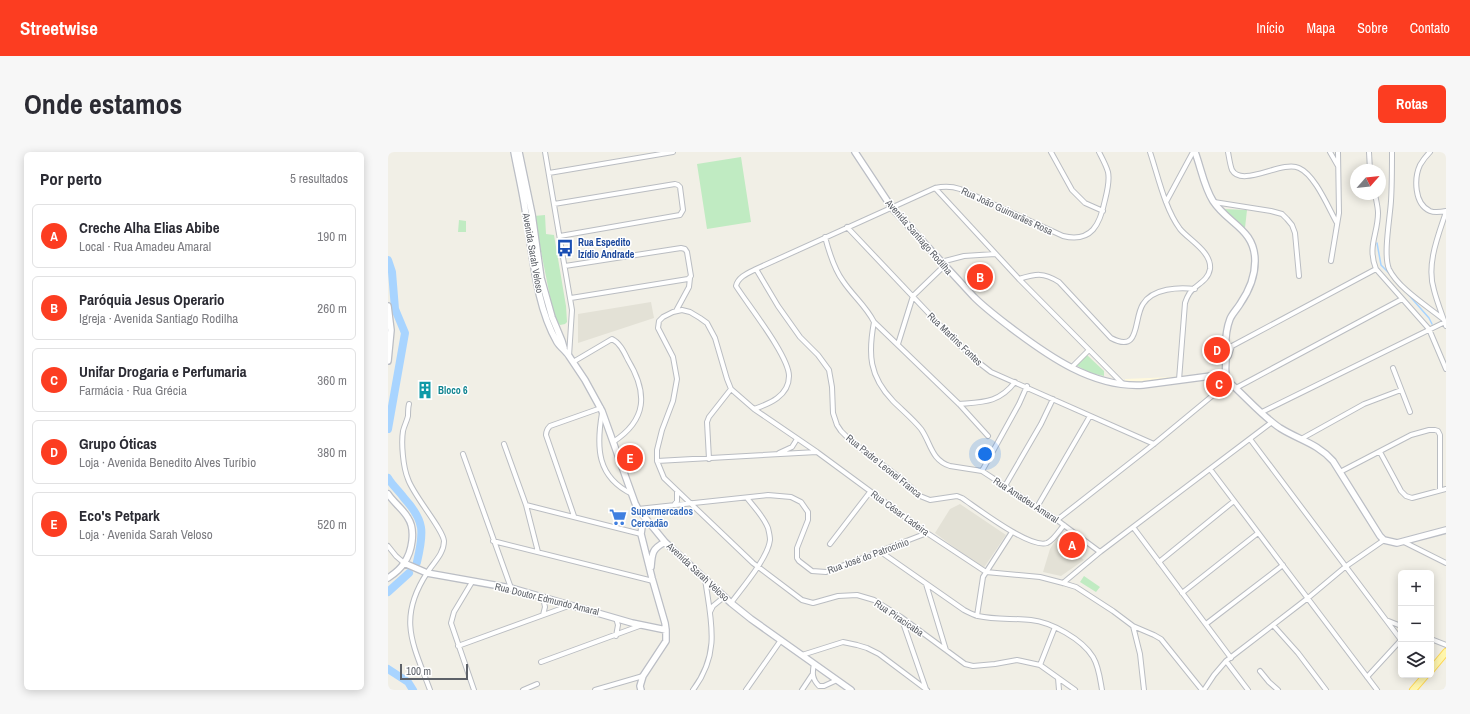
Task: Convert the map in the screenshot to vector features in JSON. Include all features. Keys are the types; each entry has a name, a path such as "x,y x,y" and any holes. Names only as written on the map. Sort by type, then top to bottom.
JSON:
{"main road":[{"name":"Avenida Sarah Veloso","path":"514,152 526,215 533,265 542,301 553,334 558,344 564,348"},
{"name":"Avenida Sarah Veloso","path":"519,152 532,214 541,278 552,317 564,348 602,409 638,509 646,521 665,542 731,603 851,690"},
{"name":"Avenida Santiago Rodilha","path":"855,152 892,208 985,308 1051,356 1089,376 1122,384 1143,385 1226,374"},
{"path":"1194,152 1209,194 1214,202 1250,238 1255,253 1255,269 1251,285 1231,317 1227,327 1225,338 1226,374 1229,382 1272,422 1285,431 1319,447 1326,453 1333,461 1384,540 1397,543 1404,542 1446,530"},
{"path":"388,306 391,330 388,361"},
{"path":"388,494 405,514 412,526 413,532 409,555 399,570 388,578"},
{"path":"641,690 640,686 643,676 666,641 665,623 642,536 642,527 646,521"},
{"path":"642,536 647,546 655,549"},
{"path":"651,573 651,556 655,549 665,542"},
{"name":"Rua Doutor Edmundo Amaral","path":"404,563 427,572 472,582 511,588 616,618 666,630"},
{"path":"1434,666 1446,652"},
{"path":"1413,690 1423,678"}],"street":[{"path":"546,152 570,298 572,316 569,356"},
{"path":"549,173 673,152"},
{"path":"1051,152 1072,190 1085,203 1103,211"},
{"name":"Rua João Guimarães Rosa","path":"756,269 936,188 951,186 1063,236 1079,238 1096,228 1103,211 1108,173 1099,152"},
{"path":"1150,152 1166,202 1177,225 1204,252 1209,260 1210,269 1206,278 1189,294 1185,303 1178,380"},
{"path":"1166,202 1194,152"},
{"path":"1228,152 1232,170 1238,175 1248,176 1291,166 1299,168 1310,177 1337,222"},
{"path":"1330,152 1339,168"},
{"path":"1331,261 1339,212 1338,152"},
{"path":"1369,152 1370,164"},
{"path":"1392,152 1392,191 1386,257 1389,269 1400,284 1445,322"},
{"path":"1430,152 1420,164 1417,180 1419,198 1424,208 1430,211 1446,212 1432,263 1433,289 1445,322"},
{"path":"554,204 677,184 680,187 683,210 681,214 677,216 560,236"},
{"path":"936,188 1019,279 1122,384"},
{"path":"1376,200 1378,212 1373,240 1373,260 1376,269 1429,329 1446,369"},
{"path":"1214,202 1282,214 1292,225 1297,242 1299,276"},
{"name":"Rua Martins Fontes","path":"847,227 954,340 991,372 1027,386 1154,444"},
{"path":"825,237 832,260 843,282 866,308 874,322 959,404 988,436"},
{"path":"565,266 684,248 687,252 690,277 689,287 676,311"},
{"path":"898,344 913,296 943,264 964,256 996,254"},
{"path":"754,410 767,405 780,396 786,390 789,376 784,358 736,286 742,276 756,269"},
{"name":"Rua Padre Leonel Franca","path":"756,269 778,306 800,338 818,355 829,370 832,387 833,413 837,425 850,440 904,480 920,496 930,500 957,496 1012,532 1040,543 1048,542 1064,525"},
{"path":"1226,361 1232,346 1376,269"},
{"path":"1019,279 1040,274 1059,282 1111,338 1122,342 1133,337 1136,332 1138,316 1143,304 1151,296 1165,290 1185,288 1195,289"},
{"path":"570,298 686,280 690,277"},
{"path":"1236,388 1402,299"},
{"name":"Rua César Ladeira","path":"676,311 682,310 690,312 707,323 715,338 731,389 754,410 817,452 927,534 986,572 1040,577 1076,587 1133,626 1161,639 1203,690"},
{"name":"Rua Piracicaba","path":"676,311 663,316 658,321 658,328 670,350 675,364 677,379 673,399 658,443 657,461 664,478 689,503 757,566 806,602 813,603 838,596 857,595 874,600 901,617 965,664 973,666 1017,660 1040,665 1074,690"},
{"name":"Rua Amadeu Amaral","path":"874,322 870,342 871,357 876,375 883,390 921,430 930,449 942,462 950,466 982,471 1057,520 1100,552"},
{"path":"1262,412 1445,322"},
{"path":"573,362 612,339 617,342 633,369 641,392 641,407 636,421 631,428 613,442"},
{"path":"1072,367 1089,350"},
{"path":"1394,368 1410,412"},
{"path":"959,404 980,402 1002,396 1015,382"},
{"path":"1057,520 1154,444 1229,382"},
{"path":"982,471 1020,404 1027,386"},
{"path":"709,459 707,422 709,417 731,389"},
{"path":"1301,438 1364,404 1401,390"},
{"path":"1005,486 1041,424 1053,399"},
{"path":"409,404 408,416 403,430 403,453 407,478 417,498 443,538 444,543 440,555 427,572 412,602 410,624 416,652 430,690"},
{"path":"574,516 546,435 547,428 550,426 602,409 599,432 601,457 604,468 610,479 616,485 632,494"},
{"path":"1037,507 1090,416"},
{"path":"1063,583 1100,552 1272,422"},
{"path":"1340,472 1419,432 1434,430 1440,435 1440,490"},
{"path":"777,454 792,447 797,439"},
{"path":"1250,439 1398,636"},
{"path":"504,444 526,505 538,552"},
{"path":"657,461 817,452"},
{"path":"1380,452 1404,495 1412,498 1446,489"},
{"path":"463,454 511,588"},
{"path":"1210,469 1377,690"},
{"path":"674,505 677,501 677,491"},
{"path":"830,544 870,492"},
{"name":"Rua José do Patrocínio","path":"638,509 768,495 791,497 801,502 808,512 808,520 797,548 797,558 799,562 812,571 826,572 927,534"},
{"path":"731,603 757,566 768,546 770,534 762,517 747,498"},
{"path":"1159,562 1234,501"},
{"path":"526,505 574,516 642,536"},
{"path":"1133,527 1231,658"},
{"path":"977,616 983,577 1012,532"},
{"path":"1182,594 1258,533"},
{"path":"1203,690 1226,661 1308,598 1345,567 1384,540"},
{"path":"493,541 653,581"},
{"path":"1404,542 1446,563"},
{"path":"388,546 404,563"},
{"path":"882,552 964,610 977,616 1032,620 1055,627 1084,646 1093,657 1099,674 1102,690"},
{"path":"1206,624 1283,565"},
{"path":"693,690 705,672 713,635 705,579"},
{"path":"472,582 452,617 451,623 474,690"},
{"path":"926,584 946,651"},
{"path":"930,598 937,591"},
{"path":"543,597 545,607 543,615"},
{"path":"710,612 712,606 724,597"},
{"path":"458,646 571,605"},
{"path":"901,617 927,690"},
{"path":"616,618 618,625 616,636"},
{"path":"1386,620 1398,625"},
{"path":"1273,624 1298,653 1326,690"},
{"path":"541,662 616,636 642,625"},
{"path":"1133,626 1139,647 1144,690"},
{"path":"1040,665 1055,627"},
{"path":"746,690 781,640"},
{"path":"1434,640 1446,645"},
{"path":"802,655 843,642 857,645 879,654 927,690"},
{"path":"1367,676 1399,642"},
{"path":"1226,661 1248,690"},
{"path":"802,690 812,675 814,664"},
{"path":"1260,671 1278,690"},
{"path":"812,675 814,681 823,688 837,680"},
{"path":"595,690 643,676"},
{"path":"1058,678 1059,690"},
{"path":"523,690 537,684"}],"shaded area":[{"path":"651,302 654,318 578,343 578,314"},
{"path":"1219,372 1220,379 1125,388 1125,379 1172,377"},
{"path":"960,504 1006,535 983,569 935,533 950,509"},
{"path":"1057,538 1084,560 1061,576 1043,572 1050,549"}],"green space":[{"path":"741,157 751,222 707,229 697,164"},
{"path":"1224,209 1247,210 1245,228"},
{"path":"545,215 546,234 554,235 566,306 567,322 560,325 554,317 534,216"},
{"path":"459,220 466,221 466,232 458,232"},
{"path":"1087,355 1104,371 1104,376 1090,373 1076,365"},
{"path":"1084,576 1100,587 1096,592 1080,582"}],"waterway":[{"path":"1377,243 1381,265 1391,275"},
{"path":"388,260 392,272 395,309 405,333 388,429"},
{"path":"1407,293 1429,318 1432,324"},
{"path":"388,478 411,506 419,520 422,535 417,562"},
{"path":"388,592 409,573"},
{"path":"388,669 408,682 413,690"}],"place":[{"name":"Rua Espedito Izídio Andrade","path":"565,248"},
{"name":"Paróquia Jesus Operario","path":"980,277"},
{"name":"Grupo Óticas","path":"1217,350"},
{"name":"Unifar Drogaria e Perfumaria","path":"1219,384"},
{"name":"Bloco 6","path":"425,390"},
{"name":"Eco's Petpark","path":"630,458"},
{"name":"Supermercados Cercadão","path":"618,517"},
{"name":"Creche Alha Elias Abibe","path":"1072,545"}]}
